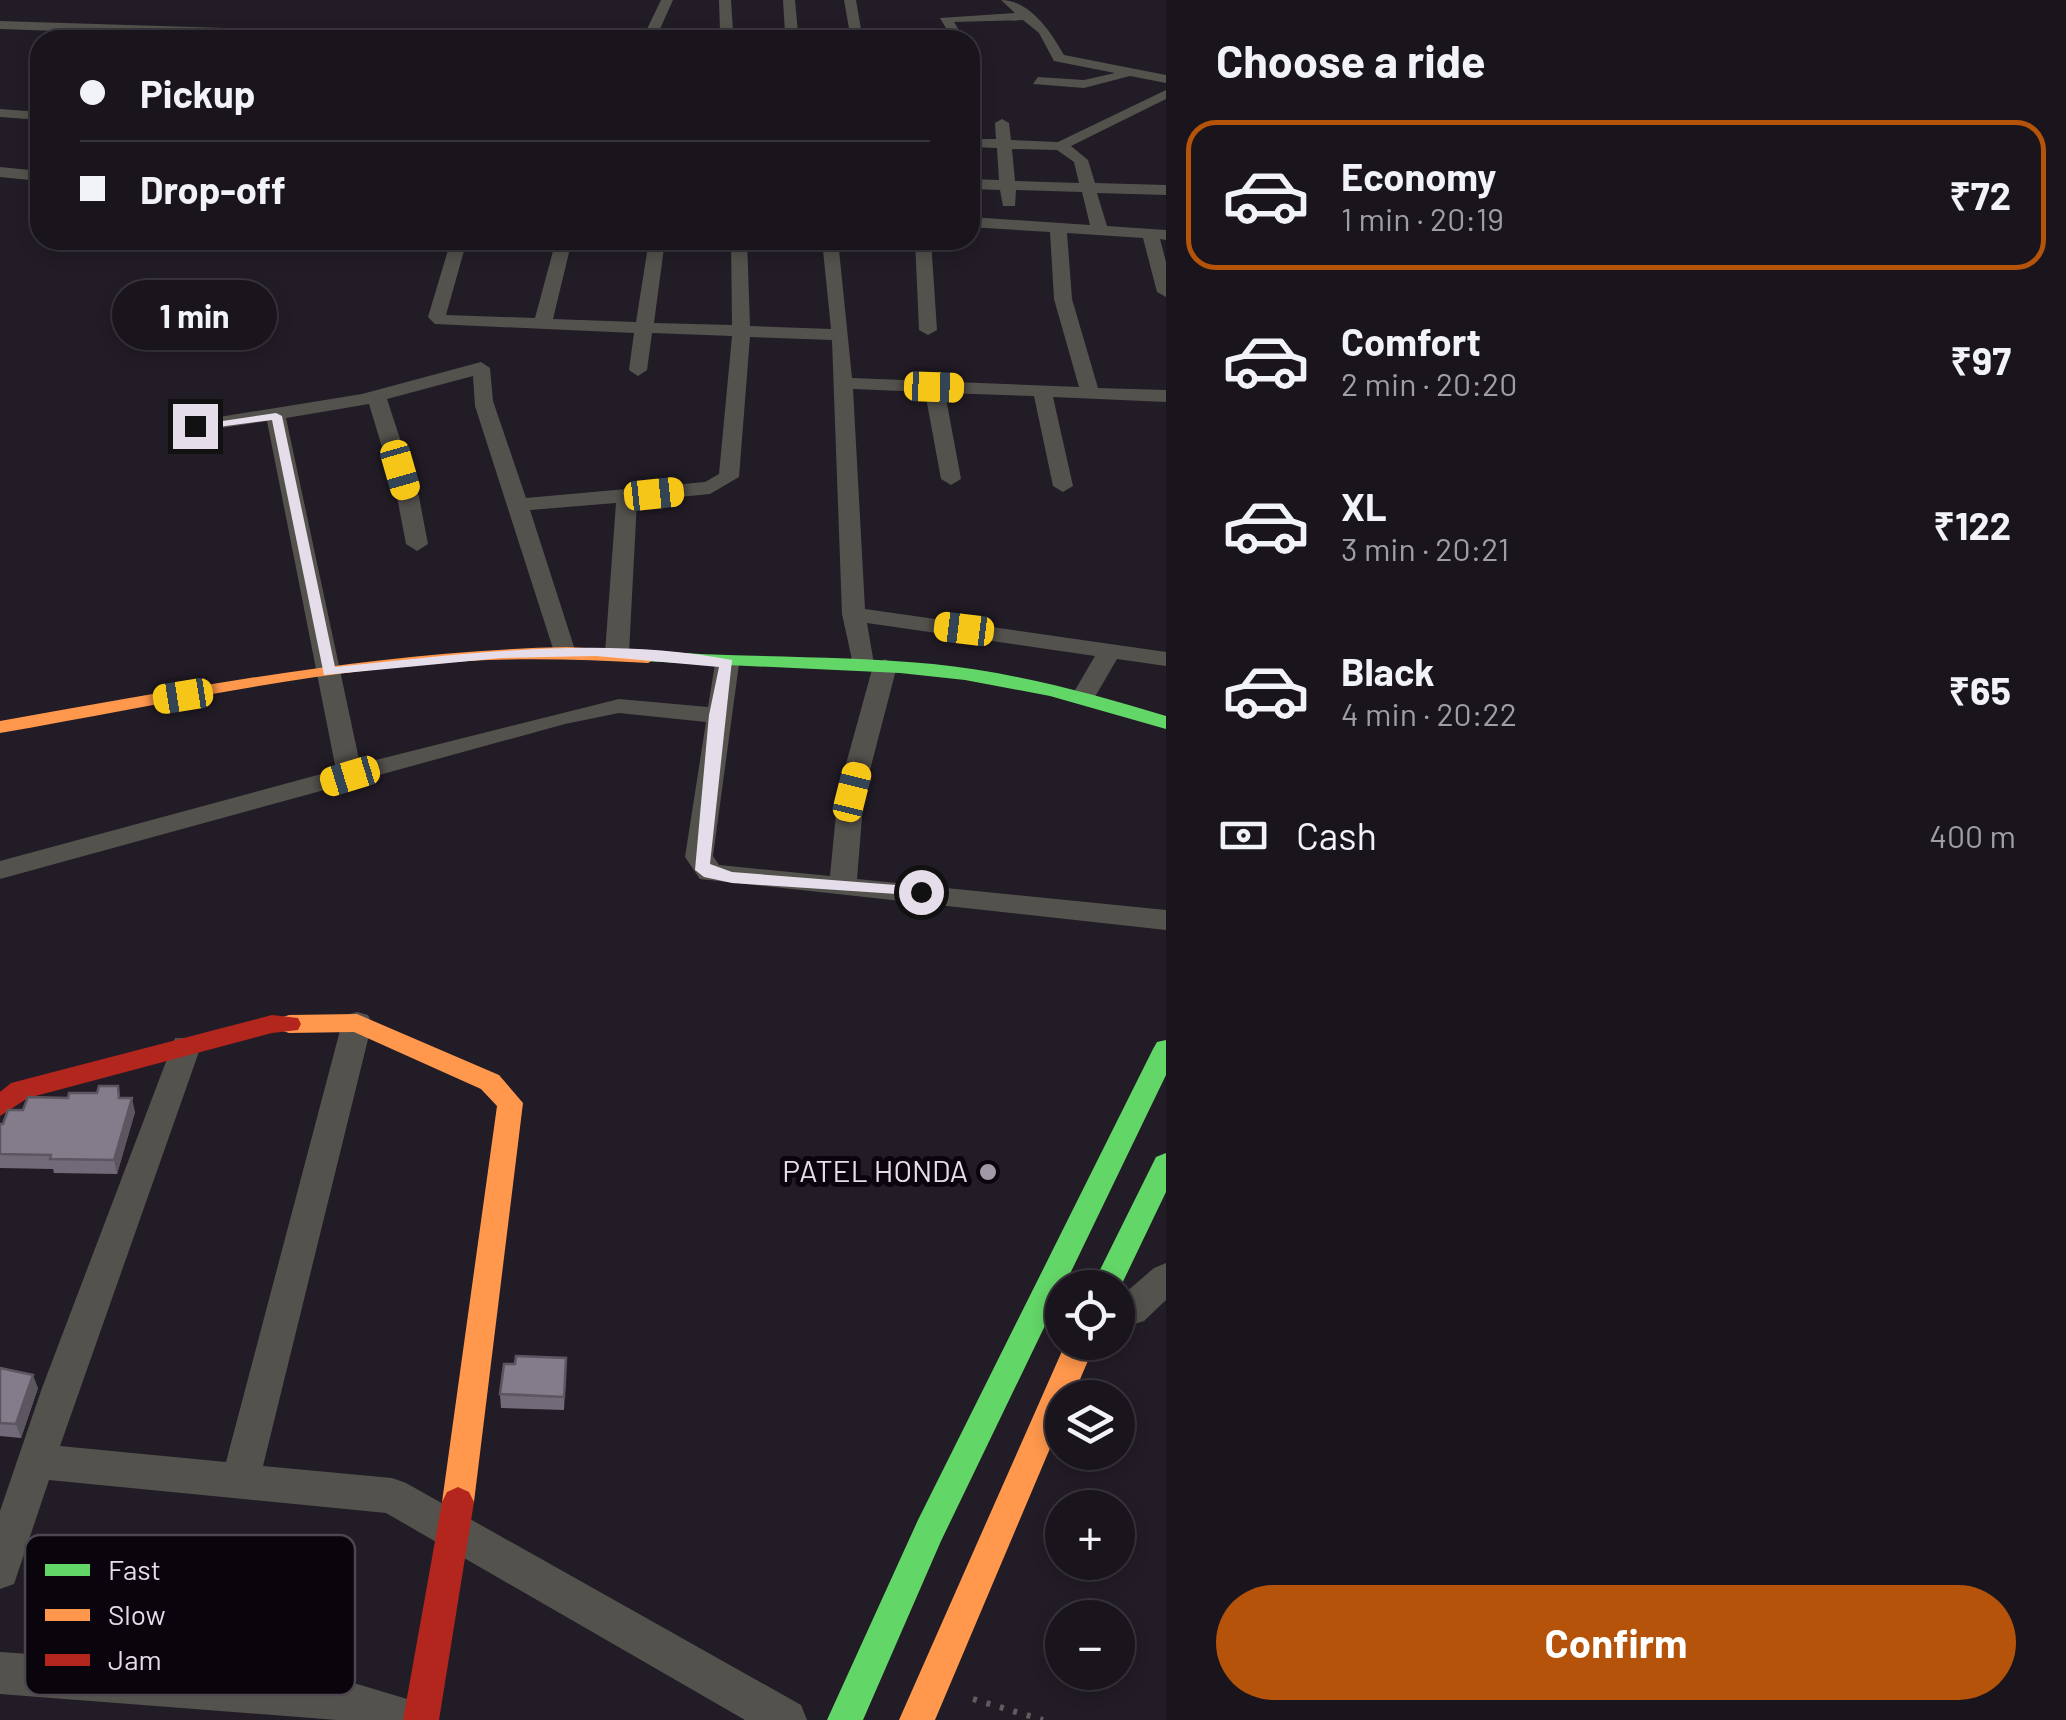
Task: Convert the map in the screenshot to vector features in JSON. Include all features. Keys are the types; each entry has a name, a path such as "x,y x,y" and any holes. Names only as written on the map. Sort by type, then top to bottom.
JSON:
{"street":[{"path":"653,30 667,0"},
{"path":"725,0 727,30"},
{"path":"790,0 792,30"},
{"path":"850,0 855,30"},
{"path":"1007,0 1044,30 1059,58 1166,79"},
{"path":"945,1 946,18 953,30"},
{"path":"946,18 1027,16"},
{"path":"2,27 181,30"},
{"path":"1038,81 1091,86 1106,84 1127,72"},
{"path":"980,143 1060,146 1166,94"},
{"path":"0,112 30,115"},
{"path":"1002,123 1010,224"},
{"path":"1060,146 1081,160 1100,231"},
{"path":"0,172 30,175"},
{"path":"980,185 1091,191 1166,190"},
{"path":"980,222 1158,235 1166,292"},
{"path":"1058,228 1062,299 1089,390"},
{"path":"455,250 436,317 456,322 841,336"},
{"path":"542,326 561,250"},
{"path":"638,370 656,250"},
{"path":"516,505 710,488 729,478 742,333 739,250"},
{"path":"831,250 841,336 854,614 873,665 852,792 843,884"},
{"path":"924,250 928,330"},
{"path":"195,426 276,416 376,396 482,368 480,393 516,505 544,574 564,653"},
{"path":"843,382 1166,396"},
{"path":"934,387 951,479"},
{"path":"1042,391 1063,486"},
{"path":"376,396 408,497 417,544"},
{"path":"276,416 350,776"},
{"path":"617,653 627,496"},
{"path":"854,614 1111,648 1166,659"},
{"path":"1084,697 1111,648"},
{"path":"0,727 329,672 454,658 564,653 617,653 727,664 873,665 937,670 1084,697 1166,724"},
{"path":"727,664 716,715 701,866 710,873 1166,920"},
{"path":"0,870 562,717 619,706 659,706 716,715"},
{"path":"240,1481 357,1023"},
{"path":"0,1106 20,1090 272,1024 357,1023 490,1082 510,1103 453,1531 421,1720"},
{"path":"0,1570 186,1046"},
{"path":"1107,1270 1114,1211 1166,1048"},
{"path":"845,1720 929,1531 1114,1211 1166,1164"},
{"path":"1135,1306 1166,1278"},
{"path":"917,1720 1073,1360"},
{"path":"36,1461 392,1496 786,1720"},
{"path":"0,1673 25,1675"},
{"path":"324,1695 412,1720"}],"path":[{"path":"932,1686 1043,1720"}],"building":[{"path":"99,1086 118,1086 119,1098 132,1098 114,1160 0,1154 0,1124 8,1110 23,1110 28,1097 68,1098 69,1093 97,1093"},
{"path":"516,1356 566,1358 564,1397 500,1394 504,1364 515,1364"},
{"path":"0,1368 33,1375 16,1424 0,1423"}],"traffic: fast":[{"path":"648,657 864,665 965,674 1053,691 1166,723"},
{"path":"845,1720 929,1531 1166,1049"},
{"path":"1114,1270 1166,1164"}],"traffic: slow":[{"path":"0,727 241,684 404,661 567,653 648,657"},
{"path":"289,1024 357,1023 490,1082 510,1103 458,1502"},
{"path":"917,1720 1073,1360"}],"traffic: jam":[{"path":"0,1106 20,1090 272,1024 289,1024"},
{"path":"421,1720 458,1502"}],"place":[{"name":"PATEL HONDA","path":"988,1172"}],"route":[{"path":"195,426 276,416 329,672 501,654 596,652 727,664 716,715 701,866 710,873 732,878 921,892"}]}
